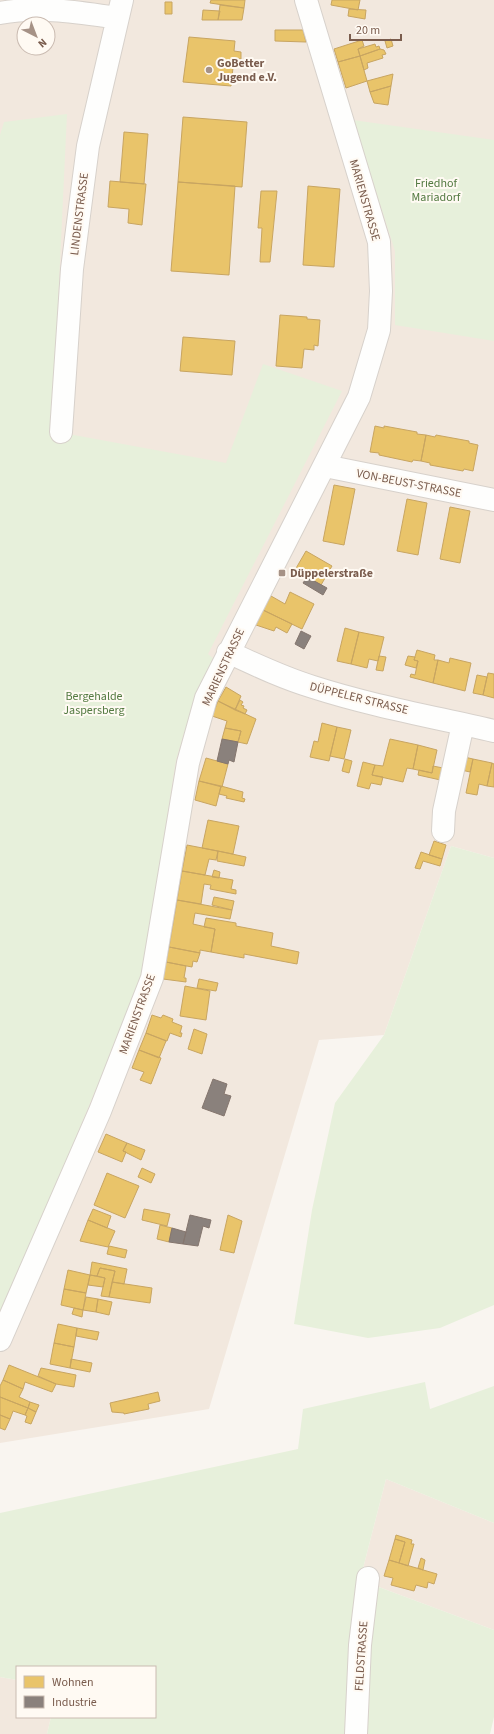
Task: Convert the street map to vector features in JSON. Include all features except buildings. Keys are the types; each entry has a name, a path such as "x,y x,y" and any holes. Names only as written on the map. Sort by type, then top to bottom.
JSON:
{"street":[{"name":"MARIENSTRASSE","path":"0,1340 100,1111 152,978 188,763 206,698 228,652 325,466 359,397 379,330 381,292 378,242 306,0"},
{"path":"0,12 22,9 72,11 120,9"},
{"name":"LINDENSTRASSE","path":"61,432 72,269 88,146 120,9"},
{"name":"VON-BEUST-STRASSE","path":"325,466 494,500"},
{"name":"DÜPPELER STRASSE","path":"228,652 267,671 313,687 364,701 494,731"},
{"path":"443,831 444,812 463,724"},
{"name":"FELDSTRASSE","path":"356,1734 360,1645 368,1578"}],"shaded area":[{"path":"0,0 494,0 494,858 451,846 384,1035 319,1040 209,1409 0,1443"},
{"path":"386,1479 494,1523 494,1630 360,1580"},
{"path":"0,1677 16,1680 16,1718 51,1718 47,1734 0,1734"}],"green space":[{"name":"Bergehalde Jaspersberg","path":"67,114 52,431 226,463 263,364 342,391 208,654 214,659 194,701 176,760 142,978 0,1320 0,135 4,122"},
{"name":"Friedhof Mariadorf","path":"353,120 494,140 494,341 395,325 395,251"},
{"path":"451,846 494,858 494,1305 440,1328 368,1338 294,1324 312,1210 335,1103 384,1035"},
{"path":"425,1382 430,1409 494,1386 494,1523 386,1479 360,1580 494,1630 494,1717 490,1734 47,1734 51,1718 156,1718 156,1666 16,1666 16,1680 0,1677 0,1513 298,1449 303,1409"}],"place":[{"name":"GoBetter Jugend e.V.","path":"209,70"},
{"name":"Düppelerstraße","path":"282,573"}]}
